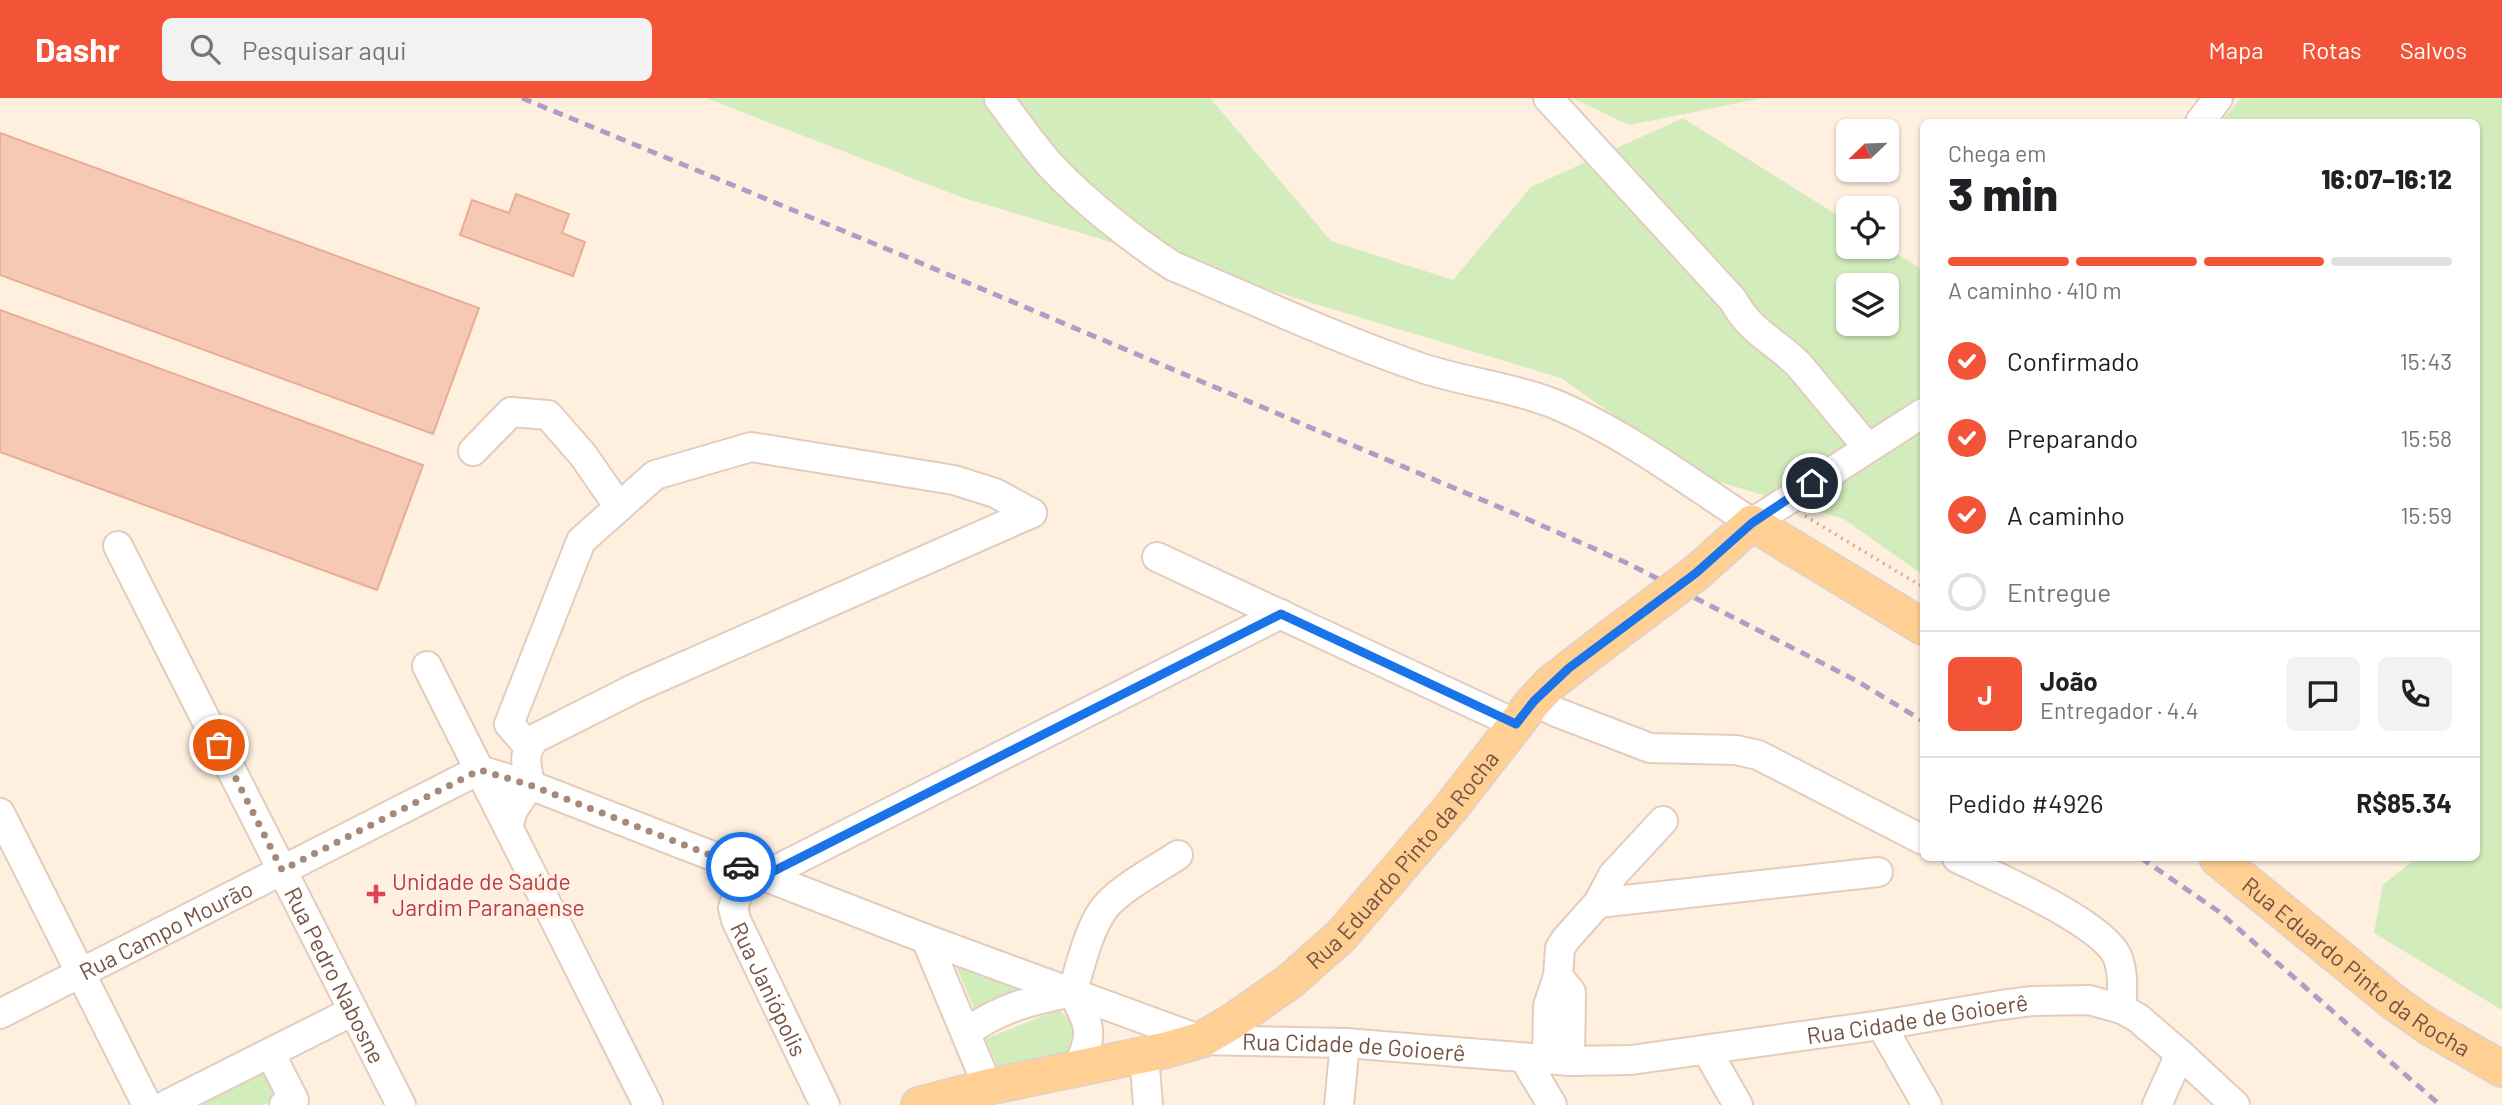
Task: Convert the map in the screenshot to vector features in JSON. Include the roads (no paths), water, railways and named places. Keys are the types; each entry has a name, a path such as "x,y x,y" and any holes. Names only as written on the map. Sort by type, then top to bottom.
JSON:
{"main road":[{"name":"Rua Eduardo Pinto da Rocha","path":"919,1105 1201,1040 1269,996 1341,936 1442,818 1551,683 1696,573 1752,523"},
{"path":"1752,523 1920,625"},
{"name":"Rua Eduardo Pinto da Rocha","path":"2221,861 2396,1004 2429,1027 2502,1069"}],"street":[{"path":"1548,98 1733,300 1751,312 1792,375 1826,399 1868,448"},
{"path":"2202,119 2218,98"},
{"path":"999,99 1051,165 1067,181 1147,250 1173,266 1421,368 1520,392 1553,403 1640,450 1752,523 1920,415"},
{"path":"473,451 511,412 548,415 583,455 619,507"},
{"path":"508,827 513,810 530,785 526,757 528,747 536,738 635,688 1032,513 995,492 954,480 751,447 655,475 581,541 509,724 528,747"},
{"name":"Rua Pedro Nabosne","path":"118,545 401,1105"},
{"path":"1157,557 1281,614 1525,712 1556,712 1650,748 1736,750 1758,755 1920,838"},
{"path":"755,872 1281,614"},
{"path":"427,666 648,1105"},
{"name":"Rua Campo Mourão","path":"0,1014 480,770"},
{"name":"Rua Cidade de Goioerê","path":"480,770 530,785 926,939 1201,1040 1345,1042 1547,1060 1631,1060 1707,1051 2033,1001 2089,1000 2122,1009 2154,1031 2235,1105"},
{"path":"0,813 147,1105"},
{"path":"1552,1105 1547,1060 1571,992 1558,976 1560,948 1598,903 1613,875 1662,821"},
{"path":"1077,1068 1087,1049 1090,1034 1085,1016 1072,992 1096,923 1104,909 1116,897 1178,855"},
{"path":"1963,861 2081,921 2104,938 2116,954 2121,970 2122,1009"},
{"name":"Rua Janiópolis","path":"755,872 733,908 736,920 825,1105"},
{"path":"1598,903 1878,872"},
{"path":"926,939 988,1087"},
{"path":"966,1033 992,1015 1014,1005 1072,992"},
{"path":"166,1105 353,1011"},
{"path":"1881,1025 1927,1105"},
{"path":"1339,1105 1345,1042"},
{"path":"1707,1051 1738,1105"},
{"path":"270,1053 294,1100 284,1105"},
{"path":"2157,1105 2180,1054"},
{"path":"1144,1055 1147,1105"}],"railway":[{"path":"522,98 904,256 1629,564 1857,681 1920,719"},
{"path":"2145,861 2218,911 2440,1105"}],"place":[{"name":"Unidade de Saúde Jardim Paranaense","path":"376,894"}]}
